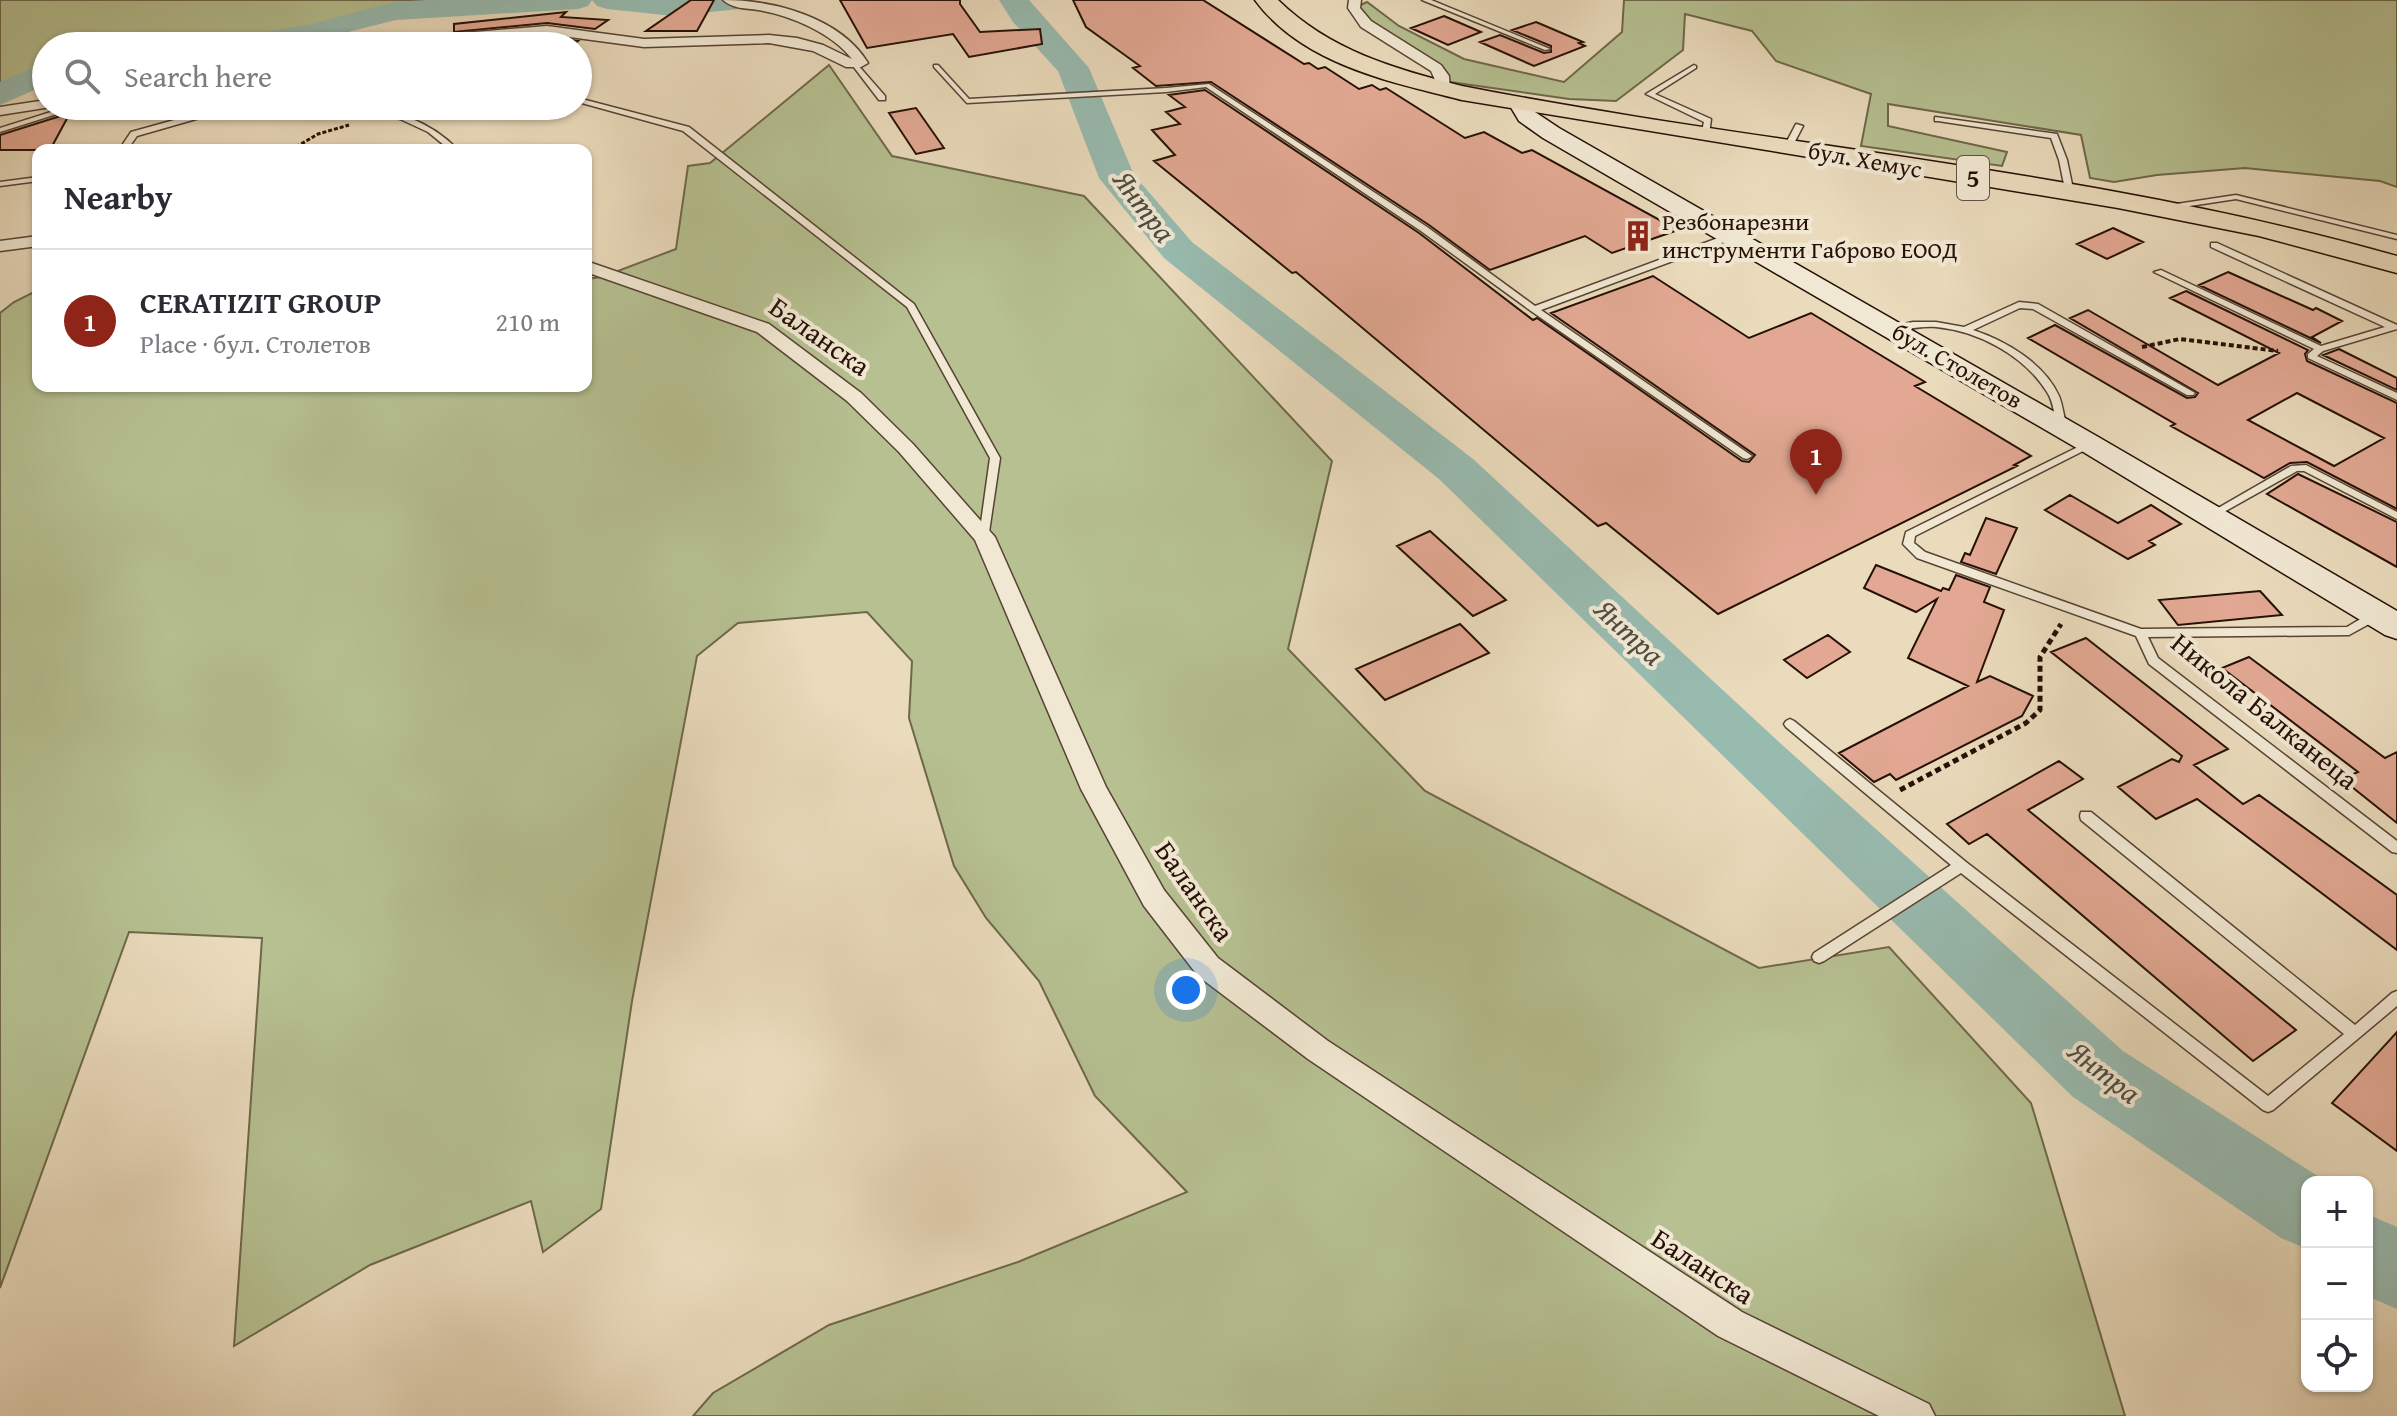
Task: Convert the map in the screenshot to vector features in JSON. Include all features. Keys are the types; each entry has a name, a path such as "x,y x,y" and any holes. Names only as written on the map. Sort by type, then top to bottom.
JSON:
{"main road":[{"name":"5","path":"1266,0 1288,23 1321,44 1370,66 1445,88 1520,104"},
{"name":"бул. Хемус","path":"1520,104 1705,135 1793,136 2288,236 2397,265"},
{"name":"бул. Столетов","path":"1520,104 1527,116 1551,133 2090,444 2387,621"}],"street":[{"path":"1355,0 1354,8 1366,24 1436,68 1445,88"},
{"path":"592,36 644,43 769,39 818,48 855,65 861,63 848,44 807,22 760,6 733,3"},
{"path":"523,32 562,32"},
{"path":"0,111 32,106"},
{"path":"0,246 32,242"},
{"name":"Баланска","path":"592,268 763,328 854,397 906,448 984,537 1094,789 1154,898 1208,967 1318,1050 1730,1324 1917,1416"}],"lane":[{"path":"1425,0 1547,49"},
{"path":"855,65 882,98"},
{"path":"936,66 967,101 1207,85 1424,229 1747,456"},
{"path":"1694,67 1650,94 1708,121 1705,135"},
{"path":"592,104 686,129 911,306 995,458 984,537"},
{"path":"1938,119 2054,136 2070,194"},
{"path":"0,130 32,120"},
{"path":"127,144 134,134 181,120"},
{"path":"406,120 425,127 446,144"},
{"path":"0,184 32,180"},
{"path":"2157,209 2236,197 2397,237"},
{"path":"1534,309 1729,237"},
{"path":"2214,245 2395,327"},
{"path":"2158,272 2320,349"},
{"path":"1966,330 2019,305 2042,309 2190,393"},
{"path":"1892,329 1908,324 1966,330 2001,346 2039,375 2053,394 2062,428"},
{"path":"2395,327 2312,353 2315,359 2397,397"},
{"name":"Никола Балканеца","path":"2090,444 1910,534 1908,544 1921,555 2140,633 2153,661 2397,848"},
{"path":"2211,515 2295,468 2306,468 2397,516"},
{"path":"2140,633 2349,631 2387,621"},
{"path":"1790,724 1961,866 2268,1105 2397,997"},
{"path":"2086,816 2355,1034"},
{"path":"1819,957 1961,866"}],"path":[{"path":"301,144 318,134 373,120"},
{"path":"2123,355 2153,343 2180,339 2250,347"},
{"path":"1881,800 2026,723 2040,710 2040,657 2071,610"}],"green space":[{"path":"0,0 501,0 311,32 32,32 32,85 0,97"},
{"path":"1624,0 2397,0 2397,187 2380,181 2245,168 2114,182 2090,178 2081,135 1888,104 1888,126 2007,152 2002,166 1861,146 1871,94 1776,61 1752,31 1685,14 1683,50 1616,101 1569,99 1443,81 1442,76 1379,34 1354,8 1367,2 1399,26 1464,59 1564,82 1622,32"},
{"path":"829,65 892,156 1084,196 1332,461 1288,649 1425,791 1759,968 1889,947 2031,1103 2125,1416 693,1416 713,1393 829,1325 1018,1262 1187,1192 1095,1096 1039,981 986,918 954,866 909,718 912,661 867,612 738,623 697,656 632,1001 601,1209 543,1252 531,1201 370,1265 234,1346 262,938 129,932 0,1288 0,313 32,293 32,392 592,392 592,278 676,249 688,166 710,163"}],"building":[{"path":"691,0 714,0 697,31 646,31"},
{"path":"840,0 960,0 980,32 1040,29 1042,44 969,57 953,34 867,48"},
{"path":"1073,0 1203,0 1304,64 1309,63 1318,69 1325,67 1359,89 1372,85 1380,90 1386,88 1465,138 1484,132 1522,153 1532,150 1678,230 1612,253 1585,236 1490,270 1429,225 1211,82 1156,86 1133,68 1140,66 1086,27"},
{"path":"566,12 561,17 608,20 595,29 547,23 454,32 454,24"},
{"path":"1444,16 1481,32 1448,45 1411,28"},
{"path":"1536,22 1583,42 1579,43 1585,46 1534,66 1480,42 1500,35 1544,53 1551,52 1551,46 1512,30"},
{"path":"1205,90 1419,233 1533,320 1537,318 1742,461 1749,462 1755,455 1551,313 1653,276 1749,338 1811,313 1925,382 1915,386 2031,456 2014,465 2017,466 1718,614 1606,523 1598,526 1296,272 1292,273 1154,161 1175,155 1152,130 1180,124 1166,112 1185,107 1169,95"},
{"path":"916,108 944,148 916,154 889,113"},
{"path":"48,120 66,120 53,144 32,144 32,150 0,150 0,135"},
{"path":"2113,228 2143,242 2107,259 2077,244"},
{"path":"2228,272 2342,321 2312,337 2321,343 2199,285"},
{"path":"2186,291 2308,350 2305,354 2307,361 2397,403 2397,509 2307,462 2290,463 2264,478 2171,426 2175,424 2028,338 2055,325 2187,398 2195,397 2198,393 2070,318 2088,310 2218,385 2279,353 2170,298","holes":["2297,393 2384,438 2334,466 2248,420"]},
{"path":"2339,349 2397,378 2397,390 2323,355"},
{"path":"2298,474 2397,522 2397,567 2267,494"},
{"path":"2070,495 2118,523 2151,505 2181,524 2149,541 2155,545 2128,559 2045,510"},
{"path":"1986,518 2017,528 1996,574 1961,562 1965,553 1970,555"},
{"path":"1430,531 1506,600 1473,616 1397,546"},
{"path":"1876,565 1941,591 1943,588 1949,590 1956,575 1990,587 1984,602 2004,610 1977,682 1990,676 2033,696 2022,716 1896,780 1890,774 1874,782 1839,753 1968,686 1908,658 1937,599 1916,612 1864,588"},
{"path":"2260,591 2282,615 2178,625 2159,600"},
{"path":"1460,624 1489,653 1385,700 1356,669"},
{"path":"1828,635 1850,652 1807,678 1784,660"},
{"path":"2086,638 2228,749 2194,765 2243,804 2259,795 2397,895 2397,950 2197,799 2156,819 2118,787 2172,759 2179,762 2182,756 2051,652"},
{"path":"2249,657 2385,758 2397,752 2397,823 2342,779 2358,772 2222,668"},
{"path":"2059,761 2083,779 2028,810 2296,1030 2253,1061 1987,834 1969,844 1947,824"},
{"path":"2397,1032 2397,1151 2332,1103"}],"waterway":[{"path":"319,32 394,11 578,0"},
{"path":"607,0 673,7 739,0"},
{"name":"Янтра","path":"1014,0 1024,16 1073,68 1117,178 1178,250 1456,469 1759,758 2098,1074 2301,1208"},
{"path":"0,95 32,79"},
{"name":"Янтра","path":"2373,1256 2397,1271"}],"place":[{"name":"Резбонарезни инструменти Габрово ЕООД","path":"1638,236"},
{"name":"CERATIZIT GROUP","path":"1816,495"}]}
